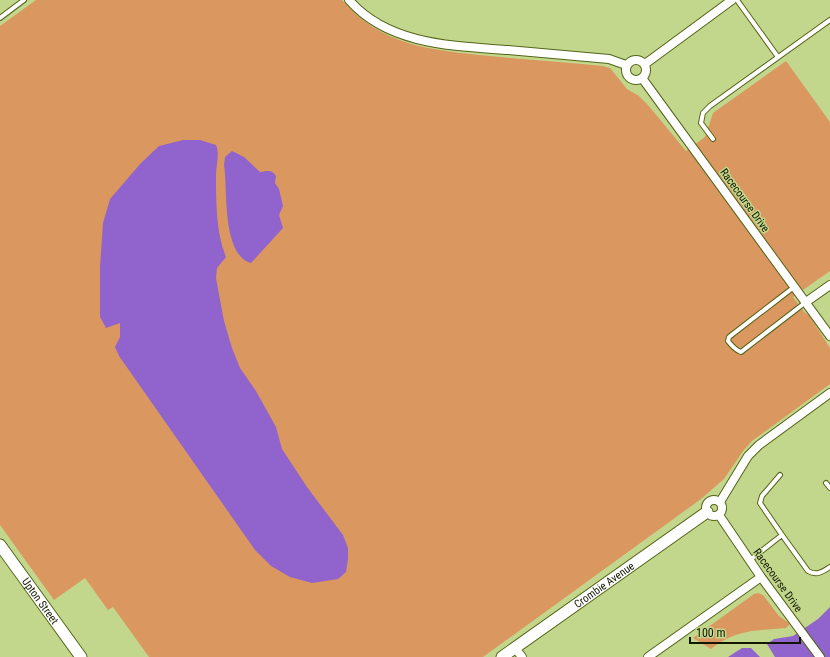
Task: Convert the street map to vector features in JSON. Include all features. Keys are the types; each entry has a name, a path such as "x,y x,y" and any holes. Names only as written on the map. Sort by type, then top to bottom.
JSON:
{"street":[{"path":"349,0 375,21 399,33 434,44 608,59 626,66"},
{"path":"644,64 732,0"},
{"path":"635,59 641,60 646,70 642,78 634,80 629,78 626,72 626,66 635,59"},
{"name":"Racecourse Drive","path":"642,78 830,336"},
{"path":"806,302 830,285"},
{"path":"720,502 715,500 710,501 706,505 707,512 713,516 719,515 722,508 720,502 748,456 759,445 830,393"},
{"name":"Crombie Avenue","path":"502,657 707,512"},
{"name":"Racecourse Drive","path":"719,515 761,577 820,657"},
{"name":"Upton Street","path":"0,544 81,657"},
{"path":"648,657 761,577"},
{"path":"515,648 522,657"}],"lane":[{"path":"0,18 24,0"},
{"path":"738,0 778,57"},
{"path":"712,139 701,123 703,113 710,106 830,20"},
{"path":"795,287 729,337 728,341 736,350 741,352 806,302"},
{"path":"780,475 762,496 760,503 808,571 813,573 821,573 830,567"},
{"path":"826,483 830,488"},
{"path":"750,560 782,535"}],"shaded area":[{"path":"36,0 342,0 358,16 374,28 391,37 429,48 504,57 603,66 610,68 627,89 639,96 648,105 686,151 705,137 713,113 786,61 830,122 830,271 793,297 805,313 809,315 830,348 830,384 752,441 743,451 724,479 701,499 483,657 149,657 113,607 108,610 85,578 54,600 0,525 0,26"},
{"path":"183,140 200,140 216,145 218,156 216,175 217,217 220,238 226,257 217,268 216,278 224,321 240,368 256,391 276,427 282,449 307,487 343,535 348,548 348,559 346,572 338,579 312,583 290,577 271,566 255,550 119,356 115,347 120,337 120,323 106,328 100,317 100,267 103,223 110,199 141,163 159,146"},
{"path":"232,151 244,157 260,172 273,172 276,176 275,183 279,189 283,206 279,215 283,228 251,263 241,257 230,234 226,204 224,165 225,157"},
{"path":"758,593 763,595 779,616 790,624 786,628 738,634 720,642 711,649 693,638 754,594"},
{"path":"830,607 830,657 775,657 767,644 774,639 793,636 818,619"},
{"path":"742,648 751,648 760,657 728,657"}]}
